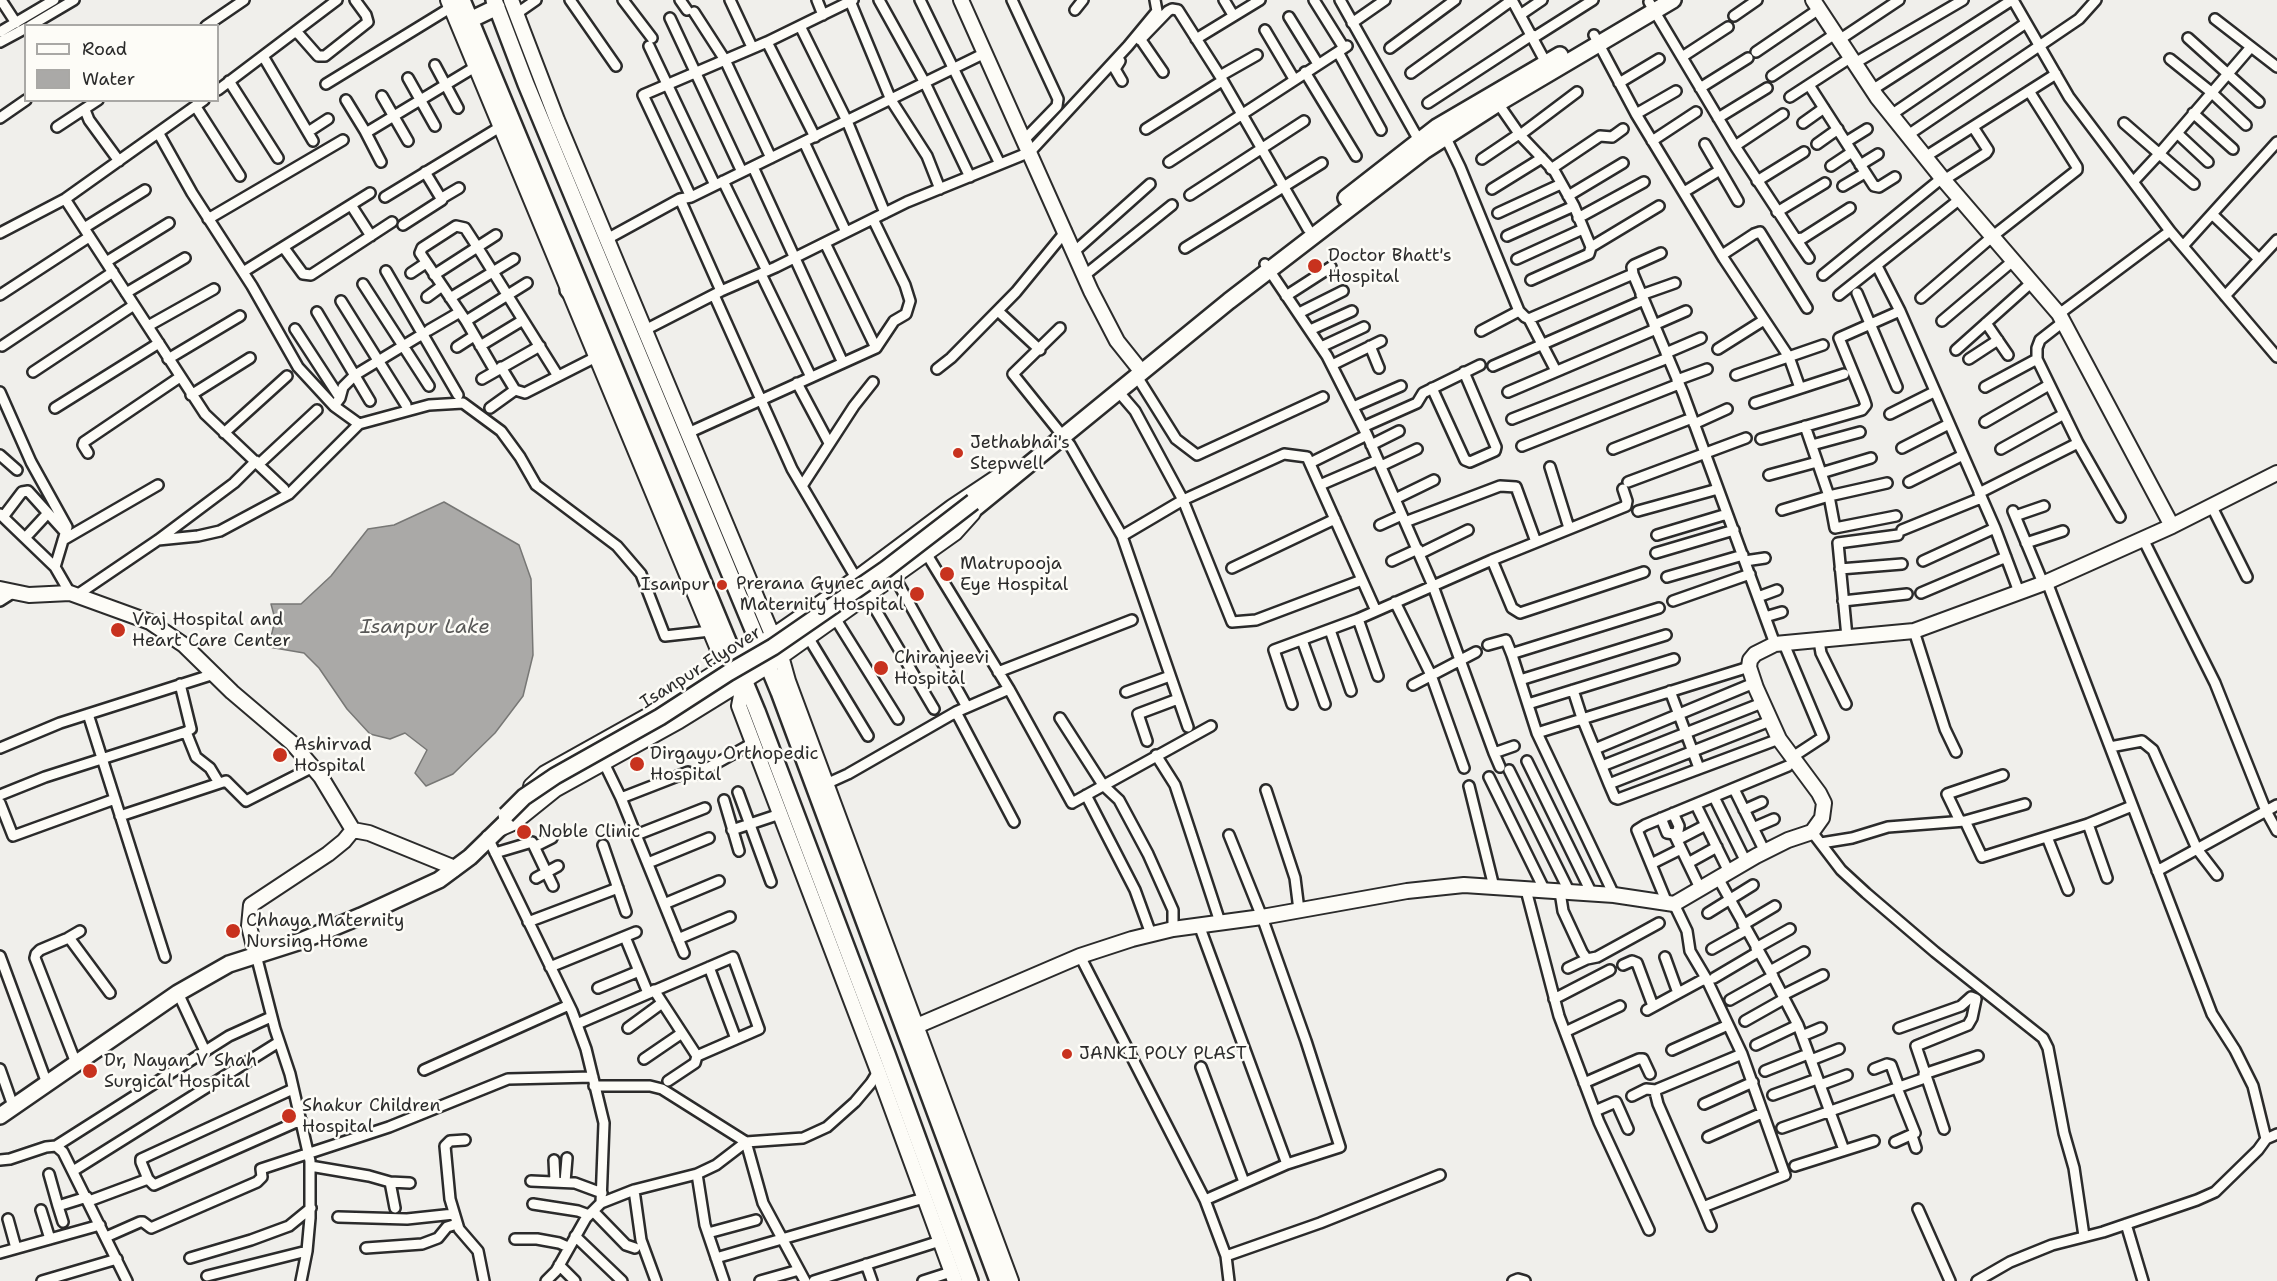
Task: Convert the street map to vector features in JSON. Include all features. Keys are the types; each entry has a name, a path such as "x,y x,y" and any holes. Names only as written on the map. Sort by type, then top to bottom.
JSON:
{"main road":[{"path":"976,505 1059,433 1422,146 1444,136 1495,98 1596,40 1652,4 1673,0"},
{"path":"453,2 470,20 592,314 611,376 730,663 848,972 887,1054 904,1122 970,1281"},
{"path":"470,20 501,2 526,84 766,640 768,666 910,1028 998,1281"},
{"path":"1267,267 1308,229 1422,146 1546,63 1596,40"},
{"path":"568,290 592,314"},
{"path":"1059,433 1117,390 1140,368"},
{"name":"Isanpur Flyover","path":"496,831 525,804 557,780 662,722 775,652 944,531 976,505 1009,469 1059,433"},
{"name":"Isanpur Flyover","path":"496,831 524,797 555,776 660,717 773,647 976,505"},
{"path":"6,1107 176,989 228,961 300,937 360,913 437,877 496,831"},
{"path":"0,1116 178,993 229,964 255,953"}],"street":[{"path":"1,0 16,23"},
{"path":"0,32 54,0"},
{"path":"33,24 74,0"},
{"path":"209,24 244,0"},
{"path":"219,89 337,0"},
{"path":"296,31 313,53 321,58 325,56 368,22 366,15 355,0"},
{"path":"516,14 536,0"},
{"path":"570,0 616,66"},
{"path":"623,0 651,42 669,84 764,272 810,377"},
{"path":"680,0 725,60 771,158"},
{"path":"730,0 752,46"},
{"path":"817,0 823,15"},
{"path":"879,0 925,83 970,177"},
{"path":"920,0 1000,164"},
{"path":"961,0 1084,275 1117,341 1140,368 1176,439 1197,455 1323,397"},
{"path":"1011,0 1058,99 1057,106 1027,146"},
{"path":"1076,10 1083,0"},
{"path":"1122,81 1114,69 1156,11 1155,0"},
{"path":"1224,0 1233,15"},
{"path":"1196,39 1260,0"},
{"path":"1314,0 1343,49 1381,130"},
{"path":"1340,0 1422,146"},
{"path":"1352,23 1385,0"},
{"path":"1390,48 1455,0"},
{"path":"1412,72 1512,0 1546,63"},
{"path":"1520,15 1542,0"},
{"path":"1428,103 1593,0"},
{"path":"1734,16 1757,0"},
{"path":"1772,76 1899,0"},
{"path":"1790,97 1963,0"},
{"path":"1872,90 2012,0 2069,97 2170,231 2277,357"},
{"path":"2079,0 2087,8"},
{"path":"1908,135 2079,19 2096,0"},
{"path":"691,197 643,95 752,46 767,42 852,1 891,100 927,156 940,189"},
{"path":"326,84 453,2 475,67 596,357 611,376 710,631 717,647 730,663"},
{"path":"501,2 516,14 688,433 766,640 782,656 788,681 910,1028 1011,1281"},
{"path":"1652,4 1735,146 1809,258"},
{"path":"1700,88 1752,55 1816,5 1852,61 1891,115 2061,318 2172,526"},
{"path":"645,330 885,213 1000,164 1027,146 1172,9 1178,10 1221,79 1308,229"},
{"path":"1289,17 1318,64"},
{"path":"670,18 742,172"},
{"path":"2215,19 2277,67"},
{"path":"1891,115 2026,23"},
{"path":"800,26 847,121 885,213"},
{"path":"1682,57 1728,27"},
{"path":"0,42 24,29"},
{"path":"1265,30 1294,79"},
{"path":"2188,38 2259,102"},
{"path":"1141,40 1163,72"},
{"path":"1596,40 1652,141 1788,357 1800,388"},
{"path":"767,42 815,137"},
{"path":"2133,182 2251,47"},
{"path":"1169,162 1343,49"},
{"path":"607,239 680,199 691,197 985,53"},
{"path":"263,56 314,141"},
{"path":"1146,129 1257,56"},
{"path":"2170,58 2246,124"},
{"path":"1619,83 1659,59"},
{"path":"435,65 458,108"},
{"path":"365,132 394,117 475,67"},
{"path":"1305,72 1356,156"},
{"path":"1925,158 2056,74"},
{"path":"408,78 435,126"},
{"path":"229,81 278,159"},
{"path":"1809,85 1875,187 1895,177"},
{"path":"1718,118 1767,88"},
{"path":"1636,114 1676,91"},
{"path":"1922,298 1993,237 2077,170 2030,91"},
{"path":"1482,159 1577,92"},
{"path":"382,96 408,141"},
{"path":"1495,98 1520,134 1561,184 1574,206 1591,247 1589,254 1531,280"},
{"path":"346,100 381,162"},
{"path":"0,118 24,101"},
{"path":"57,127 95,102"},
{"path":"0,233 65,199 202,102 240,176"},
{"path":"1803,123 1824,108"},
{"path":"85,110 89,120 119,162"},
{"path":"1652,141 1696,112"},
{"path":"2193,113 2233,149"},
{"path":"1735,146 1783,114"},
{"path":"308,132 328,119"},
{"path":"1190,195 1304,121"},
{"path":"2124,123 2194,184"},
{"path":"385,197 500,127"},
{"path":"1823,275 1943,179 1986,153 1988,150 1973,127"},
{"path":"1551,169 1600,136 1612,137 1623,129"},
{"path":"1817,144 1838,129"},
{"path":"1846,142 1867,129"},
{"path":"2176,133 2208,162"},
{"path":"159,134 298,367 358,424"},
{"path":"1444,136 1460,167 1519,311 1529,319 1556,371"},
{"path":"208,219 343,140"},
{"path":"804,142 846,232"},
{"path":"2183,246 2277,142"},
{"path":"1705,144 1738,201"},
{"path":"1757,181 1804,152"},
{"path":"1831,166 1852,152"},
{"path":"1843,186 1878,154"},
{"path":"1492,189 1542,158"},
{"path":"1185,248 1322,163"},
{"path":"1568,196 1623,163"},
{"path":"753,167 843,363"},
{"path":"1684,192 1720,170"},
{"path":"425,172 441,198"},
{"path":"1578,218 1644,182"},
{"path":"1777,212 1825,183"},
{"path":"1075,251 1150,184"},
{"path":"1498,213 1561,184"},
{"path":"403,225 459,188"},
{"path":"84,228 146,190"},
{"path":"243,272 370,193"},
{"path":"65,199 205,414 284,489"},
{"path":"680,199 761,400 802,486 856,578"},
{"path":"1839,295 1960,199"},
{"path":"1084,275 1172,204"},
{"path":"351,205 371,236"},
{"path":"1507,236 1574,206"},
{"path":"1591,247 1659,206"},
{"path":"1796,239 1803,238 1850,208"},
{"path":"2212,214 2259,260"},
{"path":"688,433 876,348 894,321 906,314 910,301 905,285 873,219"},
{"path":"284,248 303,274 308,276 392,222"},
{"path":"106,262 169,223"},
{"path":"558,376 465,228 456,226 421,250 426,263 480,346 515,390 525,393 596,357"},
{"path":"1517,259 1583,229"},
{"path":"937,369 1017,292 1066,231"},
{"path":"2120,517 2078,443 2049,385 2037,359 2037,348 2040,340 2061,318 2170,231"},
{"path":"1722,255 1760,232 1807,308"},
{"path":"434,275 496,235"},
{"path":"0,295 89,237"},
{"path":"2225,296 2277,240"},
{"path":"825,243 876,348"},
{"path":"1661,253 1634,265 1633,274 1678,382 1765,617 1823,737 1790,762 1734,789 1637,830 1651,864 1687,931 1690,951 1710,978 1728,1025 1743,1054 1785,1175 1703,1207"},
{"path":"126,293 185,258"},
{"path":"450,298 514,259"},
{"path":"1942,321 2014,260"},
{"path":"411,273 426,263"},
{"path":"1877,266 1900,311 1995,528 2019,592"},
{"path":"1267,267 1332,365 1365,431 1434,585 1500,767"},
{"path":"1286,296 1331,267"},
{"path":"386,271 426,332 458,395"},
{"path":"2,346 113,272"},
{"path":"1529,319 1633,274"},
{"path":"1956,351 2032,282"},
{"path":"465,321 527,283"},
{"path":"1493,366 1675,283"},
{"path":"363,285 429,386"},
{"path":"427,297 442,286"},
{"path":"148,326 214,289"},
{"path":"1299,313 1343,291"},
{"path":"1857,293 1897,387"},
{"path":"341,301 405,405"},
{"path":"33,372 134,305"},
{"path":"998,311 1040,350"},
{"path":"1310,330 1352,311"},
{"path":"1481,331 1519,311"},
{"path":"1508,392 1686,311"},
{"path":"1761,440 1862,410 1866,405 1839,338 1900,311"},
{"path":"317,312 370,401"},
{"path":"337,402 343,387 355,375 460,312"},
{"path":"168,359 240,316"},
{"path":"480,346 523,320"},
{"path":"1718,349 1764,320"},
{"path":"1986,323 2008,355"},
{"path":"1321,347 1364,327"},
{"path":"1060,328 1013,374 1070,445 1122,536 1188,727"},
{"path":"295,329 337,402"},
{"path":"456,347 474,336"},
{"path":"1512,419 1667,355 1701,338"},
{"path":"1969,359 1998,340"},
{"path":"1332,365 1381,341"},
{"path":"55,408 159,343"},
{"path":"1736,375 1823,345"},
{"path":"482,379 540,346"},
{"path":"1370,346 1379,368"},
{"path":"191,395 250,358"},
{"path":"1985,387 2037,359"},
{"path":"1310,463 1417,403 1423,393 1480,364"},
{"path":"1522,446 1707,369"},
{"path":"1432,388 1465,460 1470,462 1495,451 1496,447 1464,372"},
{"path":"1755,403 1844,374"},
{"path":"224,433 287,376"},
{"path":"88,453 83,445 84,442 180,377"},
{"path":"802,486 873,382"},
{"path":"797,383 830,443"},
{"path":"1985,422 2049,385"},
{"path":"1353,407 1401,386"},
{"path":"490,408 515,390"},
{"path":"1117,390 1135,411 1183,500 1232,622 1256,620 1362,580"},
{"path":"0,392 31,462 67,527 55,567"},
{"path":"1890,414 1934,392"},
{"path":"158,540 220,531 289,494 358,424 429,405 463,403 501,431 520,457 536,485 617,546 641,574 665,636 710,631"},
{"path":"1613,449 1727,409"},
{"path":"74,594 158,540 234,483 317,410"},
{"path":"2001,449 2064,414"},
{"path":"1902,448 1949,424"},
{"path":"1805,426 1829,496 1834,528 1896,516"},
{"path":"1371,445 1399,431"},
{"path":"1812,445 1860,432"},
{"path":"1292,704 1274,650 1376,612 1492,560 1626,506 1626,486 1746,438"},
{"path":"1847,637 1838,543 1900,533 1980,495 2078,443"},
{"path":"1320,485 1417,449"},
{"path":"1122,536 1183,500 1284,454 1307,457 1376,612"},
{"path":"0,455 17,470"},
{"path":"1909,482 1963,455"},
{"path":"1821,473 1871,458"},
{"path":"1769,475 1817,462"},
{"path":"1550,467 1569,528"},
{"path":"546,1281 559,1265 575,1236 602,1198 603,1124 586,1049 577,1024 528,922 496,831 505,809 545,773 646,716 766,640 1009,469"},
{"path":"1816,838 1824,803 1819,793 1790,762 1770,721 1749,667 1750,660 1755,654 1780,644 1914,631 2045,583 2172,526 2277,473"},
{"path":"1395,499 1434,480"},
{"path":"1782,510 1829,496 1887,483"},
{"path":"64,536 158,485"},
{"path":"1380,525 1500,486 1516,487 1536,542"},
{"path":"1638,511 1718,489"},
{"path":"64,536 48,513 28,491 22,492 2,516 55,567 74,594"},
{"path":"496,831 515,822 556,789 679,721 768,666 955,532 976,505"},
{"path":"2044,506 2014,514 2045,583 2110,747 2212,1014 2235,1050 2253,1086 2266,1139"},
{"path":"2212,507 2247,577"},
{"path":"25,538 48,513"},
{"path":"1658,535 1728,514"},
{"path":"1232,568 1335,519"},
{"path":"1923,561 1995,528"},
{"path":"1392,561 1468,530"},
{"path":"1656,553 1734,530"},
{"path":"2026,543 2063,531"},
{"path":"2143,539 2215,683 2266,811 2277,831"},
{"path":"926,553 1009,689 1072,803 1211,726"},
{"path":"1922,593 2006,557"},
{"path":"1667,577 1744,558 1765,558"},
{"path":"1492,560 1512,608 1520,613 1644,572"},
{"path":"1840,569 1902,564"},
{"path":"1673,601 1750,574"},
{"path":"894,576 967,707"},
{"path":"0,601 7,590 29,595 74,594 150,622 184,645 292,742 321,777 352,830 369,833 451,868"},
{"path":"1758,597 1777,590"},
{"path":"1843,601 1907,594"},
{"path":"867,595 934,709"},
{"path":"1395,602 1431,675 1464,768"},
{"path":"1512,655 1659,608"},
{"path":"1765,617 1782,612"},
{"path":"835,618 898,719"},
{"path":"1358,619 1378,676"},
{"path":"998,672 1132,620"},
{"path":"1330,630 1351,691"},
{"path":"1914,631 1945,729 1956,752"},
{"path":"1520,680 1666,635"},
{"path":"808,637 868,736"},
{"path":"1302,640 1325,704"},
{"path":"1488,645 1506,640 1538,733 1614,895"},
{"path":"1819,641 1821,653 1846,704"},
{"path":"1413,685 1476,652"},
{"path":"1528,704 1674,659"},
{"path":"768,666 788,681"},
{"path":"1538,733 1749,667"},
{"path":"0,748 88,714 214,674"},
{"path":"1126,692 1170,676"},
{"path":"1595,749 1754,683"},
{"path":"0,795 45,777 191,729 180,684"},
{"path":"738,684 739,706 753,743 780,814 848,972 878,1071 904,1122 924,1198 953,1277 924,1281"},
{"path":"826,784 848,774 956,712 1009,689"},
{"path":"1573,690 1609,784 1618,800 1779,739"},
{"path":"1670,691 1699,768"},
{"path":"1147,741 1138,714 1178,699"},
{"path":"1602,766 1762,702"},
{"path":"956,712 1014,822"},
{"path":"88,714 165,957"},
{"path":"1060,718 1103,785 1119,800 1148,854 1173,910 1173,929"},
{"path":"1609,784 1770,721"},
{"path":"186,732 196,757 210,768 219,783"},
{"path":"2110,747 2142,741 2153,750 2197,849 2217,875"},
{"path":"621,798 693,773 753,743"},
{"path":"1494,753 1514,746"},
{"path":"1156,755 1174,785 1220,922"},
{"path":"1527,760 1592,894"},
{"path":"603,761 621,798 684,953"},
{"path":"120,816 226,781 246,801 313,766"},
{"path":"1509,770 1565,892 1563,911 1587,958"},
{"path":"2003,775 1947,794 1982,857 2088,824 2132,806"},
{"path":"1489,777 1545,891"},
{"path":"1469,786 1494,887"},
{"path":"1734,789 1765,852"},
{"path":"1266,790 1295,878 1299,910"},
{"path":"738,792 771,882"},
{"path":"1086,795 1135,890 1151,934"},
{"path":"1714,797 1746,862"},
{"path":"0,803 13,837 115,799"},
{"path":"724,800 739,851"},
{"path":"1744,810 1762,802"},
{"path":"910,1028 1080,956 1173,929 1262,917 1407,891 1464,885 1614,895 1671,903 1788,840 1852,838 1888,827 1962,821 2025,804"},
{"path":"1696,805 1717,847 1728,900 1798,1025 1844,1150"},
{"path":"2157,871 2277,805"},
{"path":"636,835 705,808"},
{"path":"1673,813 1679,826 1678,841 1700,888"},
{"path":"732,830 780,814"},
{"path":"1661,818 1667,833 1678,841"},
{"path":"1754,828 1774,819"},
{"path":"2088,824 2107,878"},
{"path":"1651,864 1678,841 1706,825"},
{"path":"301,1281 308,1251 310,1166 293,1089 271,1017 255,953 249,926 250,905 328,854 344,841 352,830"},
{"path":"496,831 531,842 536,846 553,886"},
{"path":"1204,1200 1287,1164 1340,1148 1306,1041 1262,917 1229,835"},
{"path":"2047,837 2068,890"},
{"path":"536,846 552,838"},
{"path":"648,863 709,838"},
{"path":"1816,838 1841,870 1976,992 2043,1038 2048,1047 2064,1133 2074,1168 2084,1236"},
{"path":"603,845 626,912"},
{"path":"1688,862 1717,847"},
{"path":"536,878 558,866"},
{"path":"664,903 719,881"},
{"path":"1708,913 1753,885"},
{"path":"528,922 618,888"},
{"path":"1526,890 1564,1032 1595,1111 1649,1230"},
{"path":"1712,949 1776,906"},
{"path":"678,939 730,917"},
{"path":"1568,968 1587,958 1596,957 1659,923"},
{"path":"1199,925 1287,1164"},
{"path":"1623,966 1632,961 1637,963 1650,1008 1710,978 1790,929"},
{"path":"74,1058 35,958 40,950 80,931"},
{"path":"550,967 636,932"},
{"path":"624,937 651,991 662,1003 697,1056 695,1063 668,1081"},
{"path":"68,938 110,993"},
{"path":"1730,1000 1804,952"},
{"path":"0,956 45,1078"},
{"path":"1080,956 1204,1200 1226,1256 1229,1281"},
{"path":"577,1024 733,957 759,1029 697,1056"},
{"path":"1665,957 1678,993"},
{"path":"709,967 736,1039"},
{"path":"1554,999 1610,970"},
{"path":"598,988 639,971"},
{"path":"1744,1021 1823,975"},
{"path":"1899,1028 1961,1006 1976,992"},
{"path":"1944,1129 1924,1076 1916,1046 1968,1025 1972,1018 1976,992"},
{"path":"178,993 205,1051"},
{"path":"628,1028 662,1003"},
{"path":"423,1070 569,1005"},
{"path":"1564,1032 1620,1006"},
{"path":"0,1160 56,1146 229,1036 271,1017"},
{"path":"1672,1050 1728,1025"},
{"path":"1756,1045 1798,1025"},
{"path":"1802,1036 1821,1028"},
{"path":"644,1059 682,1033"},
{"path":"73,1171 279,1042"},
{"path":"1765,1071 1839,1049"},
{"path":"531,1180 560,1181 602,1198 697,1174 716,1165 747,1142 803,1138 827,1127 855,1102 871,1083 887,1054"},
{"path":"1632,1096 1646,1089 1656,1090 1743,1054"},
{"path":"1782,1128 1978,1056"},
{"path":"1584,1083 1639,1059 1643,1059 1650,1074"},
{"path":"1874,1068 1891,1065 1914,1129 1915,1133 1912,1136 1895,1142"},
{"path":"1201,1067 1244,1182"},
{"path":"0,1069 6,1107"},
{"path":"1773,1095 1847,1075"},
{"path":"106,1237 140,1222 151,1228 257,1182 262,1178 261,1169 389,1127 508,1079 593,1082 662,1089 747,1142 764,1203 805,1281"},
{"path":"1704,1104 1753,1082"},
{"path":"293,1089 141,1159 148,1179 152,1184 156,1184 301,1120"},
{"path":"1656,1090 1655,1097 1712,1226"},
{"path":"1595,1111 1616,1102 1628,1130"},
{"path":"1708,1137 1762,1113"},
{"path":"1977,1281 2010,1262 2052,1245 2126,1224 2215,1192 2258,1150 2266,1139 2277,1134"},
{"path":"1912,1136 1917,1148"},
{"path":"465,1140 450,1141 445,1146 450,1199 457,1224 478,1251 484,1281"},
{"path":"1795,1166 1874,1140"},
{"path":"56,1146 63,1152 88,1199 127,1281"},
{"path":"560,1181 567,1158"},
{"path":"554,1160 560,1181"},
{"path":"310,1166 390,1182 410,1183"},
{"path":"49,1174 63,1222"},
{"path":"697,1174 708,1233 724,1281"},
{"path":"1226,1256 1320,1223 1440,1175"},
{"path":"58,1206 88,1199 148,1179"},
{"path":"390,1182 395,1208"},
{"path":"634,1190 641,1240 656,1281"},
{"path":"716,1258 924,1198"},
{"path":"533,1204 591,1213 626,1245 635,1248"},
{"path":"190,1258 289,1226 310,1208"},
{"path":"1918,1209 1950,1281"},
{"path":"41,1210 50,1239"},
{"path":"338,1217 407,1219 454,1214"},
{"path":"8,1219 16,1248"},
{"path":"708,1233 756,1220"},
{"path":"366,1248 422,1244 438,1238 447,1227 457,1224"},
{"path":"2126,1224 2143,1281"},
{"path":"0,1253 100,1225"},
{"path":"575,1236 622,1281"},
{"path":"515,1239 537,1239 568,1247"},
{"path":"814,1281 940,1241"},
{"path":"207,1276 308,1251"},
{"path":"42,1281 117,1259"},
{"path":"866,1264 872,1281"},
{"path":"559,1265 575,1281"},
{"path":"760,1281 799,1270"},
{"path":"1513,1281 1518,1279 1525,1281"}],"water":[{"name":"Isanpur Lake","path":"444,502 519,545 531,579 533,655 523,696 495,733 453,774 426,786 415,773 427,750 405,733 390,739 370,734 347,709 319,668 304,653 263,646 272,633 275,619 271,604 301,604 331,576 368,529 394,525"}],"place":[{"name":"Doctor Bhatt's Hospital","path":"1315,266"},
{"name":"Jethabhai's Stepwell","path":"958,453"},
{"name":"Matrupooja Eye Hospital","path":"947,574"},
{"name":"Isanpur","path":"722,585"},
{"name":"Prerana Gynec and Maternity Hospital","path":"917,594"},
{"name":"Vraj Hospital and Heart Care Center","path":"118,630"},
{"name":"Chiranjeevi Hospital","path":"881,668"},
{"name":"Ashirvad Hospital","path":"280,755"},
{"name":"Dirgayu Orthopedic Hospital","path":"637,764"},
{"name":"Noble Clinic","path":"524,832"},
{"name":"Chhaya Maternity Nursing Home","path":"233,931"},
{"name":"JANKI POLY PLAST","path":"1067,1054"},
{"name":"Dr, Nayan V Shah Surgical Hospital","path":"90,1071"},
{"name":"Shakur Children Hospital","path":"289,1116"}]}
